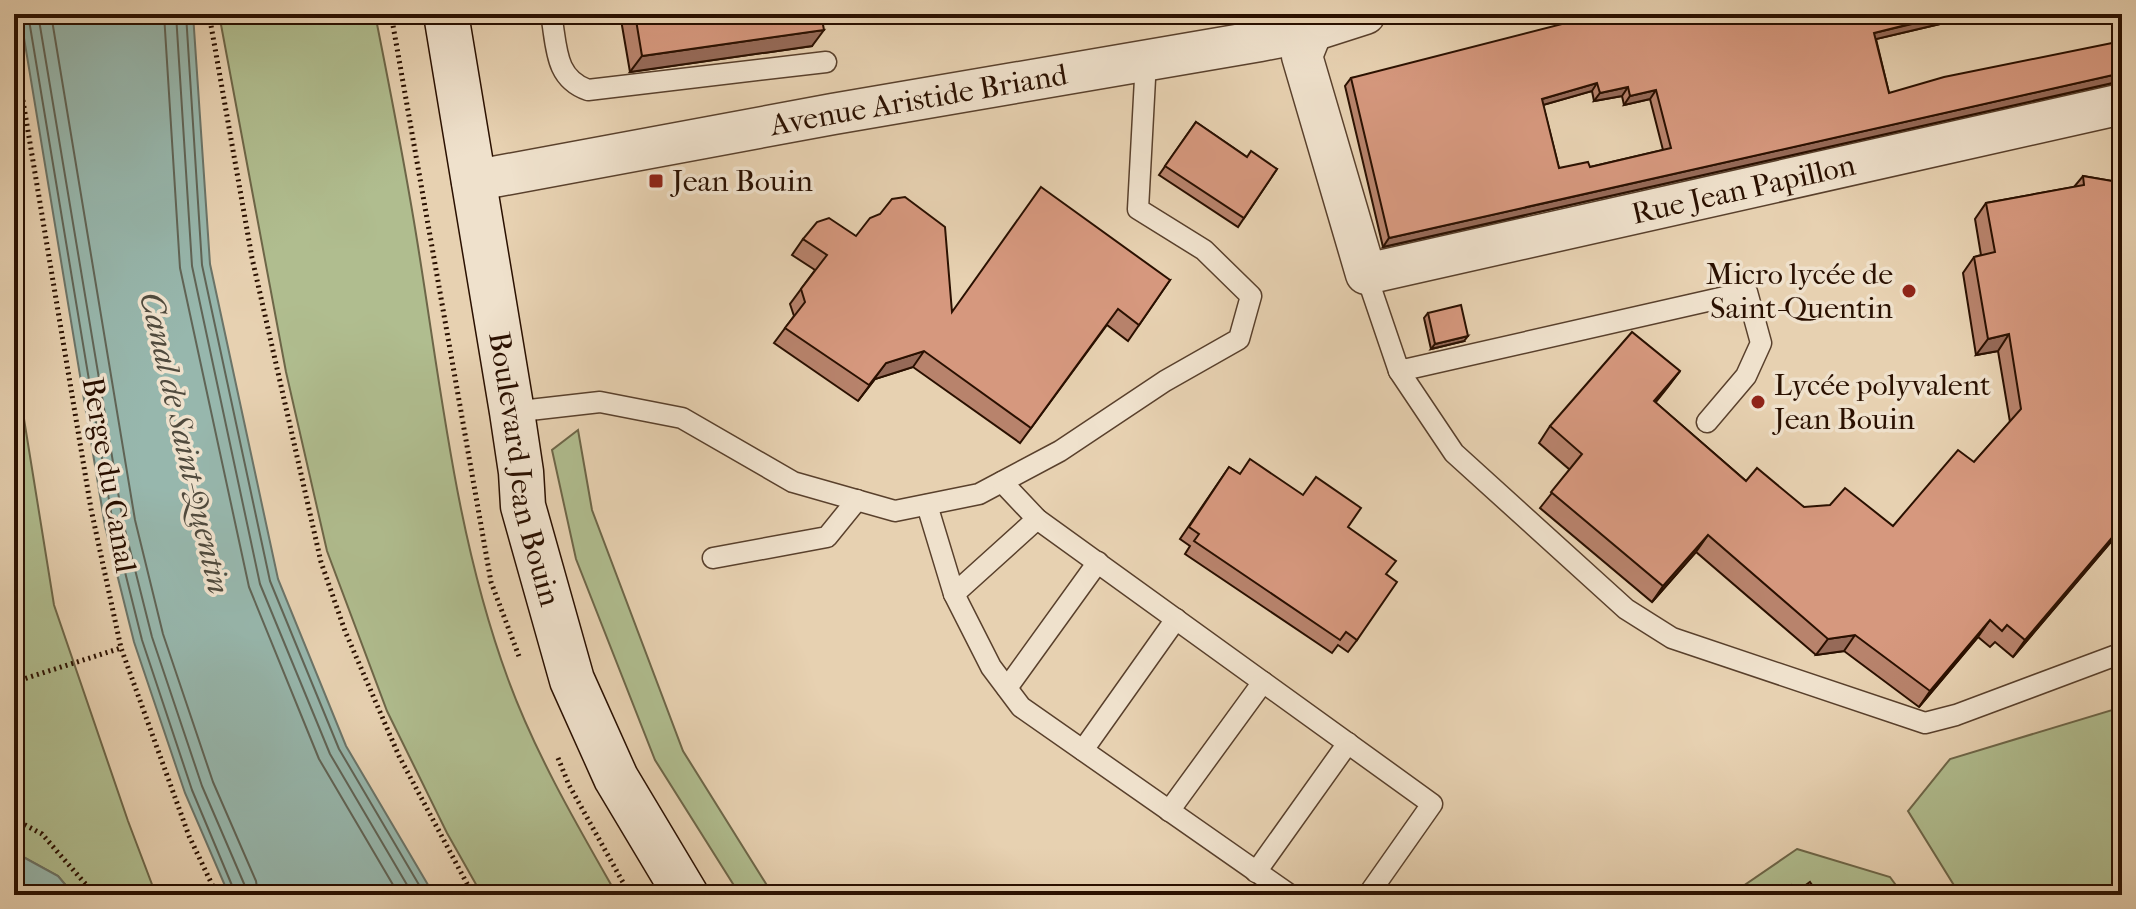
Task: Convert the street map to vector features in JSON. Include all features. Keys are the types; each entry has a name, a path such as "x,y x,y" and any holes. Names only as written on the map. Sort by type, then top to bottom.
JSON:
{"street":[{"name":"Boulevard Jean Bouin","path":"446,14 512,412 523,506 542,583 572,680 616,778 686,895"},
{"name":"Avenue Aristide Briand","path":"472,181 1146,60 1312,22 1365,14"},
{"path":"1312,22 1302,56 1366,274"},
{"name":"Rue Jean Papillon","path":"1366,274 2122,104"}],"lane":[{"path":"551,14 561,68 573,85 588,90 826,62"},
{"path":"512,412 600,402 682,418 793,482 895,511 979,494 1060,451 1165,381 1239,339 1251,296 1204,250 1138,209 1146,60"},
{"path":"1366,274 1399,371 1454,453 1626,609 1672,638 1925,723 1956,715 2122,653"},
{"path":"1399,371 1747,292 1761,343 1746,376 1707,422"},
{"path":"1002,482 1037,519 1432,804 1368,895"},
{"path":"713,558 827,537 857,500"},
{"path":"927,505 954,594 991,667 1021,707 1290,895"},
{"path":"954,594 1037,519"},
{"path":"1007,688 1098,562"},
{"path":"1083,750 1176,619"},
{"path":"1169,811 1263,682"},
{"path":"1256,872 1348,743"}],"path":[{"path":"209,14 252,258 321,562 345,631 399,756 473,895"},
{"name":"Berge du Canal","path":"14,47 91,509 121,648 189,836 217,895"},
{"path":"14,682 121,648"},
{"path":"14,819 42,834 95,895"}],"green space":[{"path":"219,14 375,14 412,212 452,462 475,572 508,679 531,735 617,895 482,895 447,833 387,711 327,551 286,372"},
{"path":"14,357 54,605 156,895 74,895 58,876 14,852"},
{"path":"578,430 592,510 683,751 773,895 740,895 655,760 576,559 552,450"},
{"path":"2122,707 2122,895 1960,895 1908,811 1950,759"},
{"path":"1797,849 1890,877 1903,895 1730,895"}],"water":[{"name":"Canal de Saint-Quentin","path":"20,14 193,14 210,264 278,579 346,746 434,895 229,895 185,793 134,642 105,526"},
{"path":"14,852 58,876 74,895 14,895"}],"building":[{"path":"635,14 821,14 824,30 642,56"},
{"path":"1601,14 1950,14 1874,33 1889,93 1944,77 2122,41 2122,73 1389,238 1351,78","holes":["1597,83 1600,93 1628,87 1630,96 1656,90 1671,148 1590,167 1588,162 1559,168 1542,99"]},
{"path":"1196,122 1247,157 1251,151 1277,169 1244,218 1165,166"},
{"path":"2083,176 2112,181 2122,179 2122,526 2025,640 2007,625 2002,631 1990,620 1930,691 1855,635 1828,639 1708,535 1663,586 1551,492 1582,454 1550,426 1632,332 1680,371 1654,401 1746,481 1757,468 1804,507 1830,505 1845,488 1893,526 1958,450 1974,462 2021,409 2009,334 1988,339 1974,257 1995,252 1986,203 2084,185"},
{"path":"1041,187 1170,280 1139,325 1118,309 1031,428 924,351 886,363 869,385 785,328 805,302 801,289 827,255 803,239 817,222 829,218 856,236 870,218 880,214 892,199 905,197 945,227 952,312"},
{"path":"1461,305 1468,336 1435,344 1428,313"},
{"path":"1250,459 1303,495 1316,477 1361,508 1348,527 1396,561 1386,574 1397,582 1357,640 1346,632 1340,640 1194,541 1199,534 1189,527 1229,467 1240,474"},
{"path":"1810,882 1819,895 1776,895 1791,885 1796,892"}],"place":[{"name":"Jean Bouin","path":"656,181"},
{"name":"Micro lycée de Saint-Quentin","path":"1909,291"},
{"name":"Lycée polyvalent Jean Bouin","path":"1758,402"}]}
